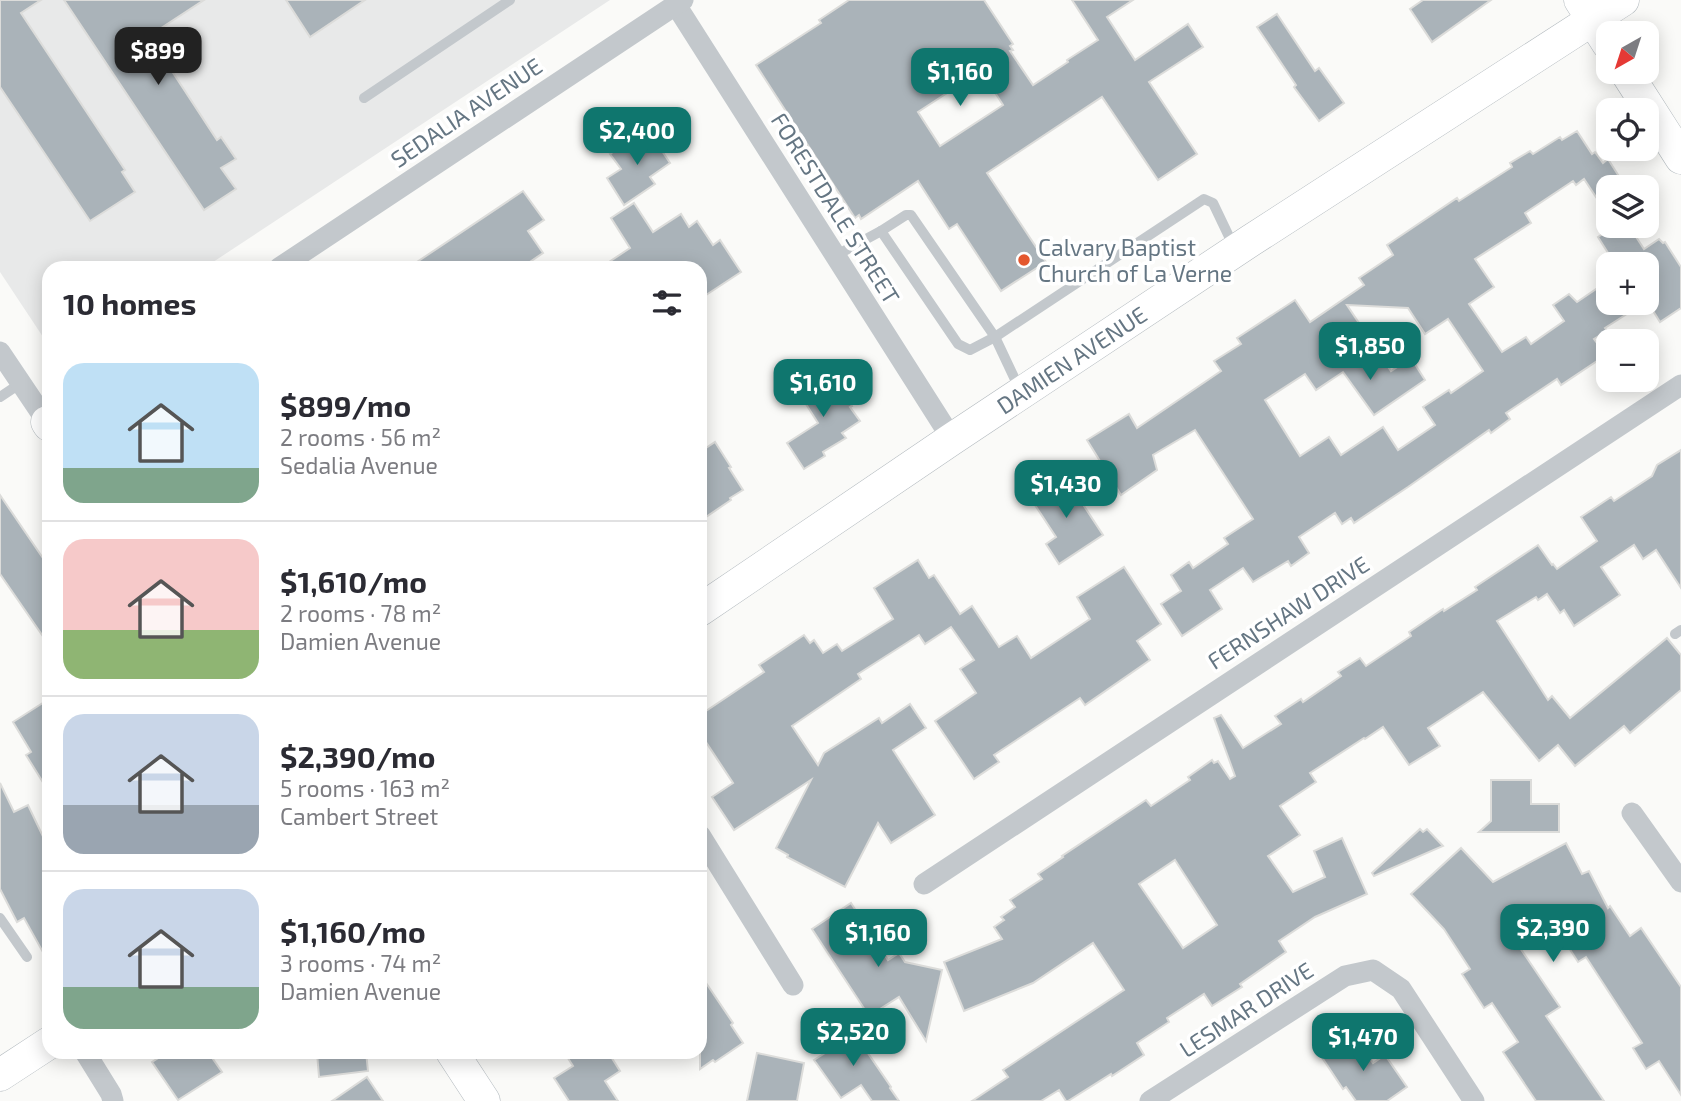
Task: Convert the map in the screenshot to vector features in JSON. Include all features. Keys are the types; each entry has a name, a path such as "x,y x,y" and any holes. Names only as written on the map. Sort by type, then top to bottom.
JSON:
{"main road":[{"name":"DAMIEN AVENUE","path":"707,605 1236,250 1623,0"},
{"path":"1634,84 1681,158"},
{"path":"0,1075 42,1048"},
{"path":"457,1059 484,1101"}],"street":[{"name":"FORESTDALE STREET","path":"679,2 835,256 952,439"},
{"name":"SEDALIA AVENUE","path":"290,261 679,2"},
{"path":"0,352 42,413"},
{"name":"FERNSHAW DRIVE","path":"924,884 1681,385"},
{"path":"1632,813 1681,882"},
{"path":"707,846 793,985"},
{"name":"LESMAR DRIVE","path":"1150,1101 1345,976 1373,970 1401,989 1474,1101"},
{"path":"89,1059 113,1101"}],"lane":[{"path":"364,97 510,0"},
{"path":"881,231 958,344 970,350 995,337 1204,199 1213,204 1236,250"},
{"path":"835,256 906,215 911,215 995,337 1021,393"},
{"path":"0,397 21,383"},
{"path":"0,918 27,957"}],"shaded area":[{"path":"0,0 610,0 215,261 42,261 42,335 0,272"}],"building":[{"path":"0,0 41,0 21,13 125,170 122,172 135,192 90,221 0,87"},
{"path":"64,0 204,0 149,36 217,140 221,137 236,159 221,168 236,189 204,210"},
{"path":"286,0 365,0 310,37"},
{"path":"849,0 984,0 1013,44 1010,46 1013,50 1010,51 1033,85 1098,40 1072,0 1133,0 1107,17 1135,60 1188,24 1203,47 1149,82 1197,154 1158,180 1102,97 987,173 1046,262 1001,291 957,224 949,229 918,181 861,219 859,215 855,218 756,65 821,23 819,20","holes":["981,71 1003,105 940,146 918,112"]},
{"path":"1423,0 1491,0 1432,42 1410,9"},
{"path":"1277,14 1315,71 1319,68 1344,103 1319,121 1294,87 1296,85 1257,27"},
{"path":"648,130 670,163 650,177 655,184 624,205 607,178 621,169 610,154"},
{"path":"1577,131 1592,154 1596,153 1596,161 1609,161 1618,175 1596,175 1596,197 1584,179 1576,185 1573,181 1525,213 1531,223 1475,259 1494,287 1469,304 1502,352 1526,337 1531,344 1564,321 1553,305 1569,294 1577,302 1596,289 1596,315 1625,315 1606,329 1596,329 1596,362 1561,385 1557,379 1506,413 1510,419 1491,433 1489,430 1354,523 1351,518 1342,524 1335,513 1299,537 1309,553 1291,566 1288,561 1253,582 1243,568 1210,590 1222,609 1182,636 1161,604 1181,591 1171,575 1189,562 1193,568 1228,544 1224,538 1253,519 1195,430 1153,455 1157,470 1121,495 1087,440 1129,414 1137,428 1221,371 1214,361 1241,344 1237,338 1295,300 1310,322 1364,285 1359,278 1393,255 1387,245 1457,198 1459,201 1512,167 1510,163 1530,151 1533,154 1560,137 1562,140","holes":["1347,305 1408,308 1425,334 1448,319 1483,371 1451,393 1449,390 1423,407 1435,425 1398,450 1383,427 1341,455 1329,437 1300,456 1265,400 1305,374 1316,390 1343,372 1374,415 1425,380 1411,358 1391,371"]},
{"path":"523,191 544,220 528,231 543,253 531,261 418,261"},
{"path":"634,203 653,232 681,214 689,227 697,221 713,245 720,240 741,272 707,294 707,261 610,261 630,248 611,218"},
{"path":"1599,238 1637,238 1644,249 1659,239 1665,242 1681,267 1681,308 1660,322 1656,315 1659,315 1659,252 1607,252"},
{"path":"828,370 860,421 842,433 846,438 823,452 825,456 804,469 787,443 818,423 797,390"},
{"path":"715,442 743,490 707,516 707,447"},
{"path":"1681,450 1681,588 1656,550 1643,559 1634,545 1601,567 1620,595 1574,626 1564,610 1560,613 1547,594 1538,600 1536,597 1497,621 1548,700 1552,696 1570,718 1667,638 1681,655 1681,690 1630,733 1624,726 1575,766 1558,745 1539,761 1483,692 1428,728 1440,746 1409,765 1383,727 1364,738 1310,773 1316,782 1280,806 1300,835 1268,856 1293,892 1325,877 1314,851 1342,838 1367,894 1315,917 1279,941 1286,952 1240,984 1242,987 1212,1006 1204,994 1167,1018 1169,1022 1137,1043 1144,1055 1068,1101 1059,1090 1041,1101 972,1101 1008,1077 1003,1070 1124,990 1093,943 1033,983 964,1011 944,962 1002,939 994,927 1004,920 1001,917 1015,907 1010,900 1042,879 1038,874 1146,800 1151,806 1190,780 1188,777 1212,760 1214,763 1218,761 1230,779 1235,776 1214,718 1221,715 1243,748 1281,724 1275,716 1301,699 1303,702 1341,676 1338,672 1360,658 1366,666 1411,636 1409,632 1477,590 1475,587 1538,545 1557,569 1597,541 1581,517 1611,497 1614,501 1652,476 1657,465","holes":["1175,860 1217,925 1183,948 1139,884"]},
{"path":"1065,477 1103,535 1059,564 1046,544 1056,537 1031,499"},
{"path":"0,495 42,557 42,635 0,574"},
{"path":"918,560 929,578 934,575 960,614 972,606 999,647 1017,636 1031,658 1090,619 1077,597 1124,567 1161,624 1137,641 1150,660 1085,705 1080,698 994,755 999,762 974,779 935,721 976,693 960,669 974,660 951,627 925,644 919,635 858,674 861,679 792,726 818,765 824,753 879,718 882,723 910,704 926,728 893,750 935,815 891,843 878,823 845,887 787,857 788,855 776,848 811,780 734,830 712,797 733,783 707,744 707,710 764,672 759,665 804,635 810,643 814,640 823,653 837,644 842,651 893,619 874,588"},
{"path":"42,703 42,781 26,755 31,752 13,722"},
{"path":"1491,780 1531,780 1531,804 1559,804 1559,832 1479,832 1491,821"},
{"path":"0,783 14,812 28,805 42,834 42,950 24,918 17,922 0,889"},
{"path":"1420,829 1423,832 1427,829 1443,846 1374,876 1372,873"},
{"path":"1566,843 1582,874 1589,871 1608,908 1610,906 1630,936 1641,928 1681,987 1681,1095 1659,1061 1646,1069 1633,1048 1642,1043 1586,957 1578,962 1553,923 1516,942 1560,1007 1546,1016 1604,1101 1536,1101 1503,1052 1518,1042 1492,1003 1484,1008 1462,974 1470,969 1444,929 1411,894 1461,848 1493,882"},
{"path":"851,903 888,960 899,953 905,962 942,970 926,1041 899,997 869,1016 812,929"},
{"path":"707,984 743,1043 700,1069 700,1059 707,1059"},
{"path":"848,1024 899,1101 872,1101 861,1085 841,1098 814,1060 833,1048 827,1037"},
{"path":"1354,1035 1373,1063 1385,1055 1407,1087 1387,1101 1356,1101 1346,1087 1343,1089 1321,1056"},
{"path":"757,1053 804,1063 797,1101 747,1101"},
{"path":"157,1059 213,1059 222,1072 178,1100 152,1062"},
{"path":"318,1059 367,1059 368,1071 319,1077"},
{"path":"568,1059 612,1059 620,1071 605,1081 618,1101 569,1101 554,1078 573,1066"},
{"path":"367,1077 383,1101 332,1101"}],"place":[{"name":"Calvary Baptist Church of La Verne","path":"1024,260"}]}
